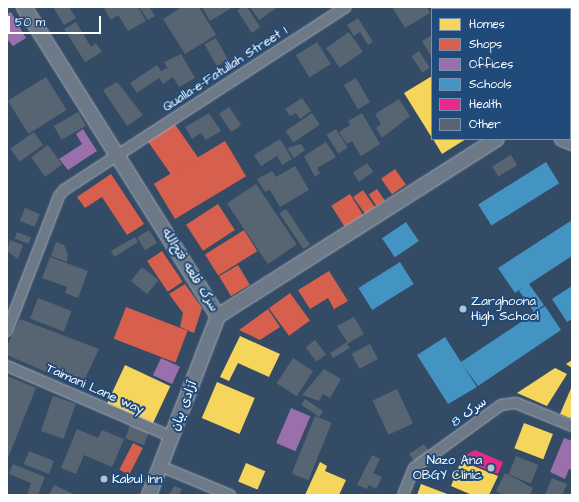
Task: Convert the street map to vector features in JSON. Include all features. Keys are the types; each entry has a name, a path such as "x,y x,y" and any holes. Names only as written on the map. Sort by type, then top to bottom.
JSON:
{"main road":[{"name":"سرک قلعه فتح‌الله","path":"24,7 218,316 495,140"},
{"name":"آزادی بیان","path":"149,495 218,316"}],"street":[{"name":"Qualla-e-Fatullah Street 1","path":"7,331 59,196 64,190 117,153 346,7"},
{"name":"Taimani Lane way","path":"7,366 172,437"},
{"name":"سرک 8","path":"403,495 414,468 501,405 516,403 572,426"},
{"path":"160,466 230,495"}],"building: Homes":[{"path":"476,7 501,7 501,8"},
{"path":"431,77 431,136 404,93"},
{"path":"434,140 464,140 442,154"},
{"path":"240,336 280,354 269,377 238,363 229,381 220,377"},
{"path":"572,360 572,368 566,364"},
{"path":"125,365 170,386 151,428 106,407"},
{"path":"555,368 567,374 547,406 517,393"},
{"path":"217,382 255,398 240,434 202,418"},
{"path":"572,386 572,419 560,414"},
{"path":"524,423 553,434 543,459 514,448"},
{"path":"461,461 498,476 489,495 472,495 451,486"},
{"path":"320,462 327,466 325,471 346,480 339,495 305,495"},
{"path":"246,463 265,471 258,490 238,481"},
{"path":"421,484 450,495 417,495"}],"building: Shops":[{"path":"174,123 198,157 172,176 148,141"},
{"path":"225,141 246,176 175,219 154,184"},
{"path":"395,169 406,185 392,194 381,179"},
{"path":"111,174 144,224 127,235 102,197 85,208 77,197"},
{"path":"377,189 385,201 377,206 369,195"},
{"path":"363,190 375,207 365,214 353,197"},
{"path":"350,194 363,215 345,227 331,206"},
{"path":"218,204 235,230 203,251 186,225"},
{"path":"244,230 257,251 218,276 205,254"},
{"path":"162,251 183,282 168,292 147,261"},
{"path":"238,265 250,285 231,296 219,276"},
{"path":"329,271 348,301 334,309 328,298 310,309 298,290"},
{"path":"185,284 202,308 194,333 180,327 183,313 169,294"},
{"path":"290,293 310,321 289,336 269,308"},
{"path":"126,307 188,331 175,362 114,339"},
{"path":"268,309 280,327 260,340 239,330"},
{"path":"133,443 143,448 129,475 119,470"}],"building: Offices":[{"path":"11,12 26,38 13,46 7,39 7,14"},
{"path":"83,129 97,151 68,170 59,159 82,144 76,134"},
{"path":"161,358 180,367 172,384 153,375"},
{"path":"291,408 310,416 295,451 276,443"},
{"path":"564,438 572,441 572,470 569,469 565,479 550,472"}],"building: Schools":[{"path":"546,162 559,183 491,226 478,204"},
{"path":"572,220 572,256 529,284 544,305 534,312 519,291 522,288 515,293 498,268"},
{"path":"406,222 419,241 395,257 382,238"},
{"path":"400,262 414,284 372,310 358,288"},
{"path":"572,286 572,319 567,322 552,299"},
{"path":"545,306 561,330 478,386 462,364 477,387 448,404 417,355 445,337 461,362"}],"building: Health":[{"name":"Nazo Ana OBGY Clinic","path":"475,450 503,462 498,474 459,459"}],"building: Other":[{"path":"53,7 69,7 76,18 64,25"},
{"path":"108,7 138,7 146,21 128,31 118,15 111,20 104,9"},
{"path":"139,7 149,7 155,16 148,20"},
{"path":"182,7 199,7 216,35 185,54 163,19"},
{"path":"202,7 233,7 210,21"},
{"path":"247,7 260,27 252,33 237,10"},
{"path":"250,7 278,7 259,20"},
{"path":"392,7 427,7 430,13 405,28"},
{"path":"358,18 373,42 368,45 360,32 354,36 347,25"},
{"path":"76,22 91,47 96,43 102,52 85,62 64,29"},
{"path":"349,32 363,52 340,68 326,48"},
{"path":"431,36 431,56 422,41"},
{"path":"216,38 228,60 217,66 205,44"},
{"path":"317,42 331,64 310,77 296,55"},
{"path":"419,51 430,68 422,73 411,56"},
{"path":"181,54 195,78 179,87 173,77 163,84 159,78 137,93 130,83 157,65 161,71 167,68 172,76 164,62"},
{"path":"46,77 67,110 29,134 8,101"},
{"path":"356,78 370,102 358,109 344,85"},
{"path":"117,82 143,115 127,126 103,90"},
{"path":"302,98 311,111 300,119 296,113 290,116 285,109"},
{"path":"399,99 410,116 382,138 376,128 381,124 375,114"},
{"path":"229,107 241,125 231,132 219,114"},
{"path":"78,112 86,126 62,140 54,126"},
{"path":"209,113 221,131 206,140 201,133 192,139 185,127"},
{"path":"312,113 320,125 293,143 285,131"},
{"path":"362,113 380,144 361,156 352,141 347,144 339,132 350,125 348,121"},
{"path":"336,129 348,148 338,153 327,135"},
{"path":"34,132 43,145 19,162 10,149"},
{"path":"280,139 292,159 282,165 277,156 261,166 254,155"},
{"path":"326,142 336,157 317,168 320,173 315,177 304,156"},
{"path":"301,144 305,150 294,158 287,148"},
{"path":"48,145 62,164 45,177 31,157"},
{"path":"511,155 517,165 498,177 492,166"},
{"path":"367,163 373,172 359,182 353,173"},
{"path":"295,166 309,190 280,207 270,190 265,192 257,179 272,171 276,177"},
{"path":"256,184 297,245 268,264 227,204"},
{"path":"25,208 40,214 35,227 20,221"},
{"path":"286,209 310,245 303,249 279,213"},
{"path":"149,230 157,243 145,250 137,237"},
{"path":"17,232 31,237 29,244 15,239"},
{"path":"135,237 138,242 114,257 111,251"},
{"path":"10,240 23,245 18,259 7,251"},
{"path":"56,242 64,245 68,254 67,262 51,256"},
{"path":"50,257 88,271 78,298 65,293 67,287 42,278"},
{"path":"142,267 158,280 147,294 131,281"},
{"path":"38,298 72,311 64,331 30,319"},
{"path":"354,317 364,334 347,344 350,348 333,358 330,353 347,342 337,326"},
{"path":"20,319 99,349 81,387 7,355 7,346"},
{"path":"315,340 326,354 317,362 306,347"},
{"path":"370,344 378,359 359,369 351,354"},
{"path":"293,358 313,371 297,396 277,383"},
{"path":"324,369 341,379 330,398 323,394 319,401 302,395"},
{"path":"7,376 36,388 8,458 7,457"},
{"path":"397,389 413,423 389,435 373,400"},
{"path":"53,396 76,404 64,439 41,431"},
{"path":"305,399 323,411 319,417 301,405"},
{"path":"315,416 332,423 308,480 292,473"},
{"path":"130,425 149,432 144,445 125,438"},
{"path":"77,429 98,438 102,430 124,439 112,467 84,455 76,474 61,468"},
{"path":"424,444 430,453 415,463 409,454"},
{"path":"29,451 54,461 49,474 24,464"},
{"path":"372,455 380,459 373,473 382,477 376,489 369,485 367,489 357,485"},
{"path":"516,456 538,465 531,484 509,475"},
{"path":"13,464 45,477 38,495 27,495 31,483 9,474"},
{"path":"505,473 533,488 530,495 503,495 496,491"},
{"path":"552,478 567,484 562,495 545,495"},
{"path":"54,485 76,495 49,495"},
{"path":"174,486 182,489 179,495 169,495"}],"place":[{"name":"Zarghoona High School","path":"463,309"},
{"name":"Nazo Ana OBGY Clinic","path":"491,468"},
{"name":"Kabul Inn","path":"104,479"}]}
